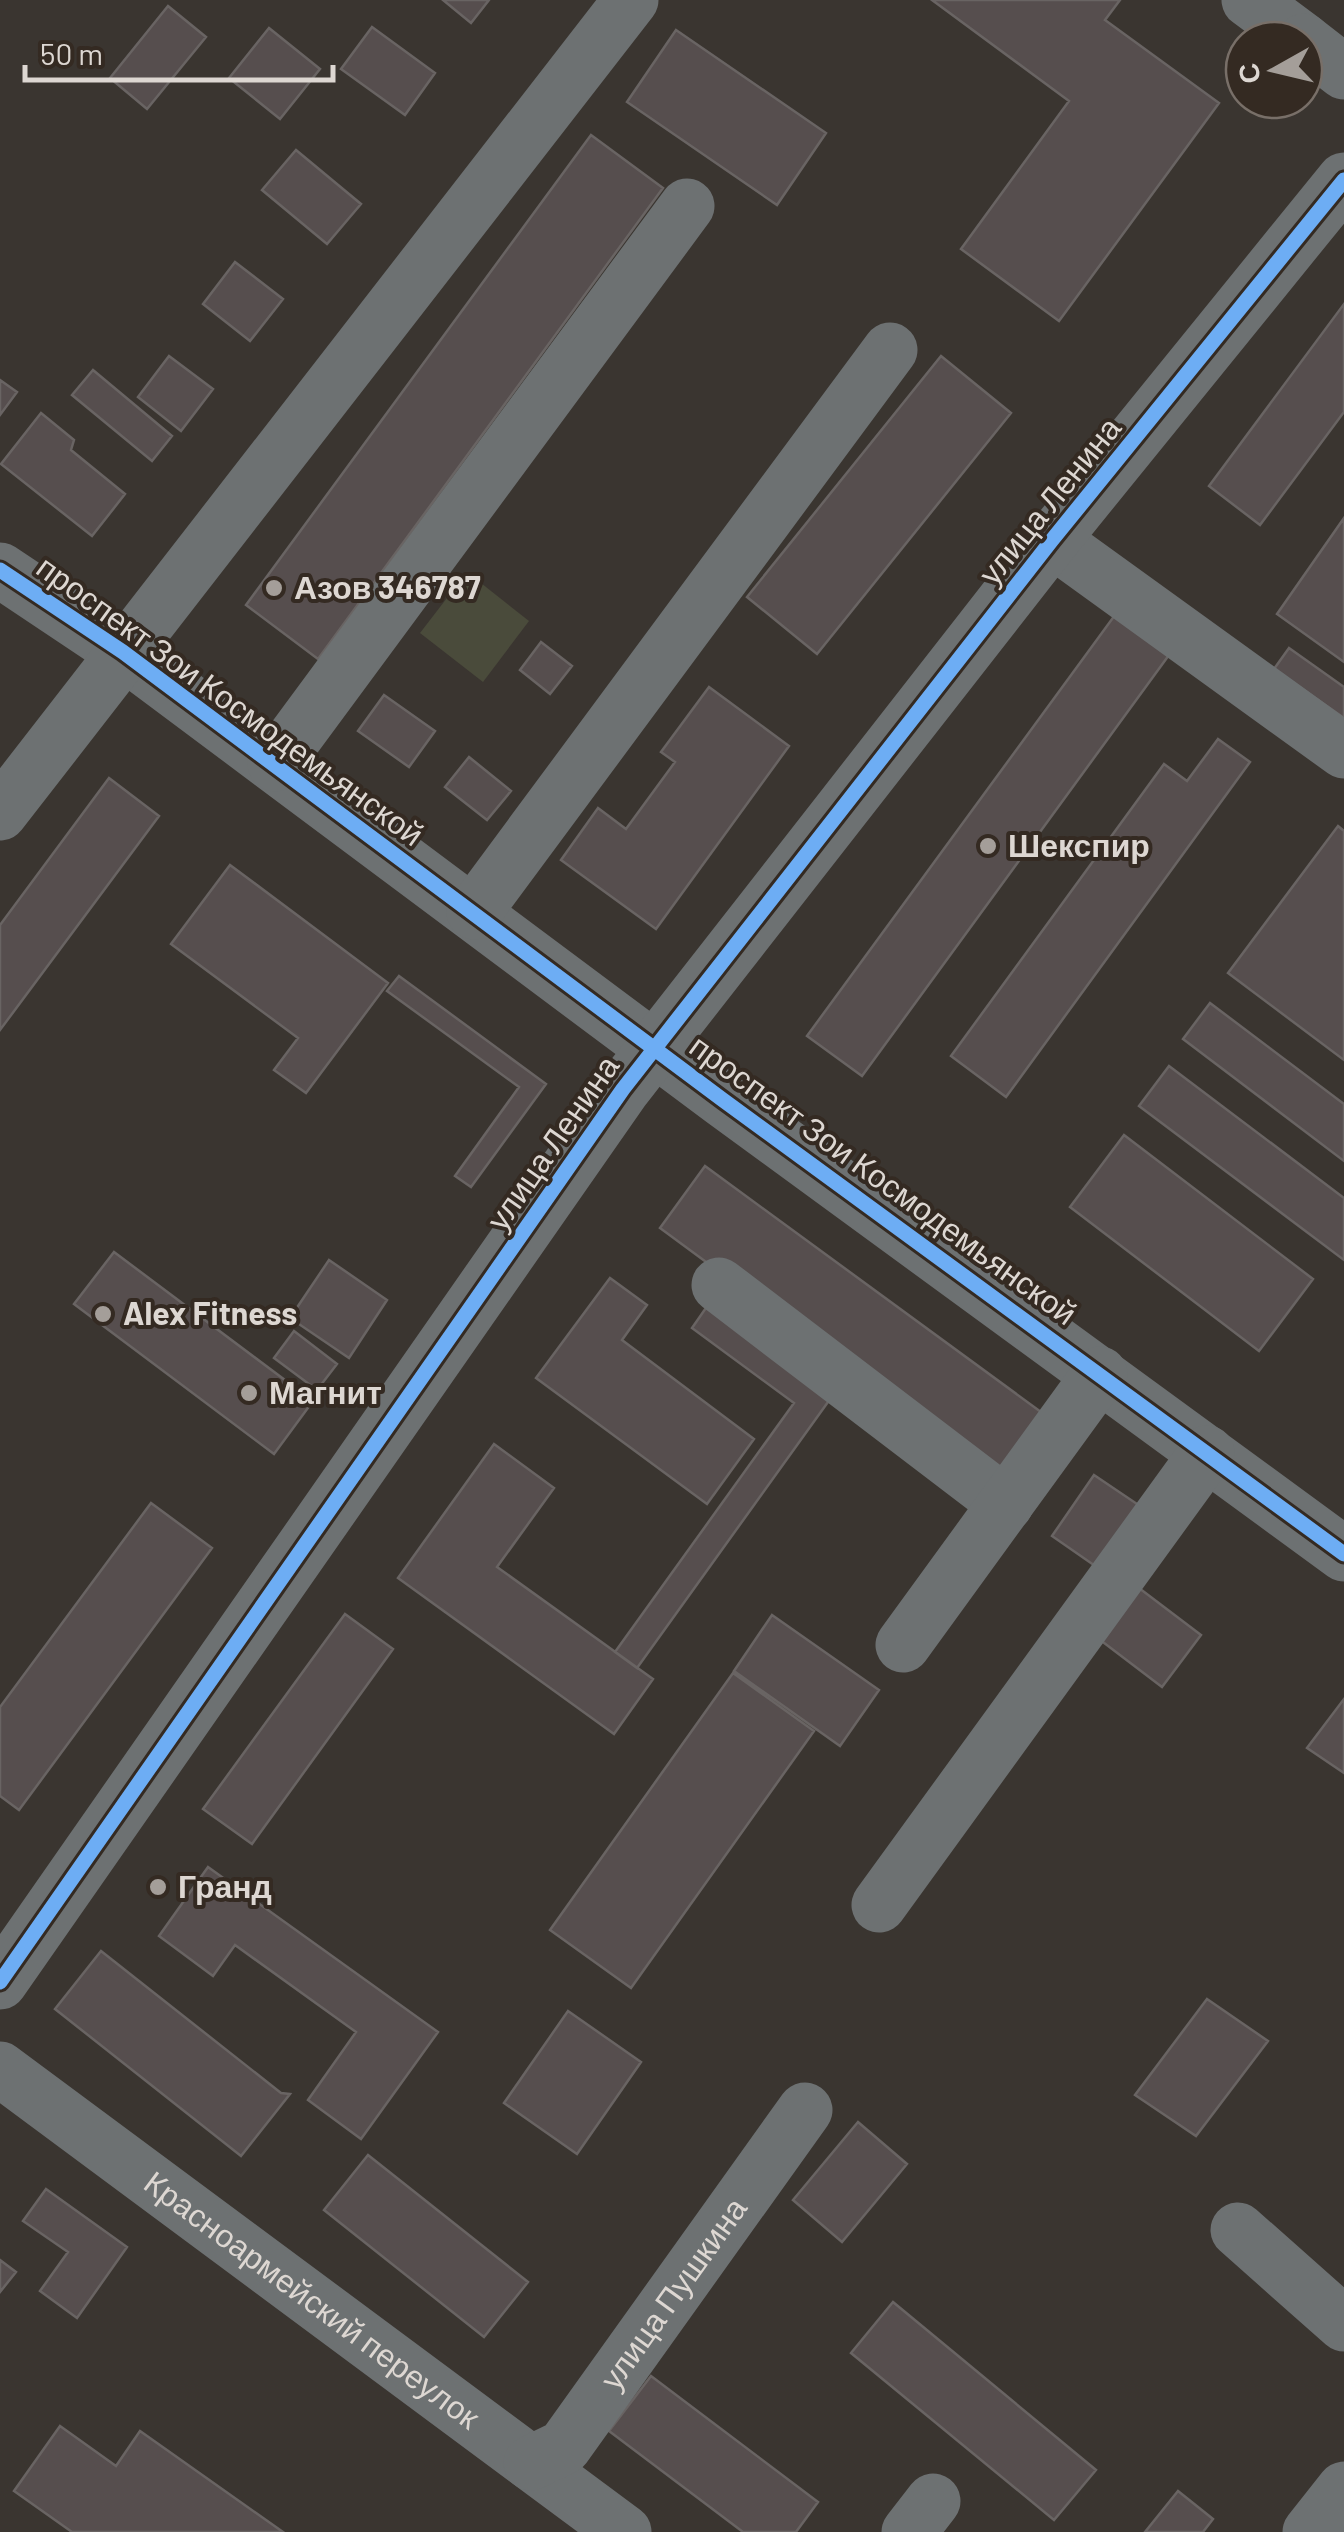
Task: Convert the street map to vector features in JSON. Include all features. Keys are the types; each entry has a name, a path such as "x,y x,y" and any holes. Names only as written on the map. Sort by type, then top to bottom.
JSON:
{"street":[{"path":"0,814 631,0"},
{"path":"1249,0 1276,20"},
{"path":"1324,56 1344,72"},
{"name":"улица Ленина","path":"0,1982 623,1089 1052,540 1344,180"},
{"path":"275,764 686,206"},
{"path":"474,912 890,350"},
{"path":"1052,540 1344,751"},
{"name":"проспект Зои Космодемьянской","path":"0,570 123,652 739,1111 1344,1554"},
{"path":"719,1286 1006,1504"},
{"path":"902,1644 1100,1374"},
{"path":"879,1906 1207,1453"},
{"name":"Красноармейский переулок","path":"0,2069 624,2532"},
{"name":"улица Пушкина","path":"531,2463 564,2448 805,2110"},
{"path":"1238,2230 1344,2324"},
{"path":"1310,2532 1344,2489"}],"green space":[{"path":"467,572 529,621 483,682 420,633"}],"building":[{"path":"443,0 489,0 471,23"},
{"path":"932,0 1120,0 1105,20 1219,103 1059,321 961,249 1069,101"},
{"path":"168,6 206,37 147,109 110,78"},
{"path":"372,27 435,73 405,115 341,69"},
{"path":"269,28 320,69 280,119 229,78"},
{"path":"676,30 826,133 777,205 627,102"},
{"path":"591,135 663,188 318,659 246,605"},
{"path":"296,150 361,204 327,244 262,190"},
{"path":"235,262 283,299 250,341 203,304"},
{"path":"1344,304 1344,412 1260,525 1209,486"},
{"path":"169,356 213,389 181,431 138,397"},
{"path":"941,356 1011,413 817,654 747,597"},
{"path":"93,370 172,436 152,461 72,395"},
{"path":"0,380 17,392 0,415"},
{"path":"41,413 74,440 71,450 125,494 92,536 1,464"},
{"path":"1344,518 1344,662 1277,614"},
{"name":"Шекспир","path":"1115,615 1169,655 862,1076 807,1036"},
{"path":"541,642 572,666 550,694 520,670"},
{"path":"1289,648 1344,687 1344,718 1274,669"},
{"path":"709,687 789,746 656,929 561,860 598,808 626,829 675,762 661,752"},
{"path":"384,695 435,731 409,767 358,731"},
{"path":"1218,739 1250,762 1006,1097 951,1056 1164,764 1187,781"},
{"path":"469,757 511,791 487,820 445,787"},
{"path":"109,778 159,816 0,1030 0,925"},
{"path":"1338,826 1344,831 1344,1060 1228,973"},
{"path":"230,865 388,983 306,1093 274,1070 298,1038 171,944"},
{"path":"399,976 546,1084 471,1187 455,1176 519,1087 387,991"},
{"path":"1210,1003 1344,1104 1344,1161 1183,1039"},
{"path":"1169,1066 1344,1198 1344,1260 1139,1106"},
{"path":"1124,1135 1313,1279 1259,1351 1070,1207"},
{"path":"705,1166 1041,1412 995,1475 660,1228"},
{"path":"114,1252 313,1401 274,1454 74,1304"},
{"path":"329,1260 387,1300 349,1358 290,1318"},
{"path":"610,1278 647,1305 622,1340 754,1439 707,1504 536,1378"},
{"path":"708,1305 833,1395 637,1668 615,1652 794,1403 692,1328"},
{"path":"294,1331 337,1364 317,1390 274,1358"},
{"path":"494,1444 554,1488 497,1567 653,1679 614,1734 398,1578"},
{"path":"1094,1475 1143,1508 1101,1570 1052,1536"},
{"path":"151,1503 212,1548 19,1810 0,1796 0,1707"},
{"path":"1135,1585 1201,1635 1162,1687 1095,1636"},
{"path":"345,1614 393,1649 252,1844 203,1809"},
{"path":"772,1615 879,1690 840,1746 734,1671"},
{"path":"733,1673 814,1731 631,1988 550,1930"},
{"path":"1344,1699 1344,1773 1307,1748"},
{"path":"208,1867 438,2032 361,2139 308,2100 356,2032 235,1945 213,1976 159,1936"},
{"path":"101,1951 281,2093 290,2094 241,2156 55,2009"},
{"path":"1207,1999 1268,2041 1196,2136 1135,2095"},
{"path":"568,2011 641,2062 577,2154 504,2103"},
{"path":"858,2122 907,2164 842,2242 793,2200"},
{"path":"368,2155 528,2282 484,2337 324,2210"},
{"path":"46,2189 127,2247 77,2318 40,2291 68,2252 23,2221"},
{"path":"0,2260 16,2272 0,2292"},
{"path":"893,2302 1096,2470 1054,2520 851,2353"},
{"path":"651,2376 818,2502 796,2532 743,2532 609,2431"},
{"path":"60,2426 116,2466 140,2431 283,2532 72,2532 14,2491"},
{"path":"1178,2491 1213,2519 1203,2532 1145,2532"}],"cycle path":[{"path":"0,1982 623,1089 1052,540 1344,180"},
{"path":"0,570 123,652 723,1100 1344,1554"}],"place":[{"name":"Азов 346787","path":"274,588"},
{"name":"Шекспир","path":"988,846"},
{"name":"Alex Fitness","path":"103,1314"},
{"name":"Магнит","path":"249,1393"},
{"name":"Гранд","path":"158,1887"}]}
